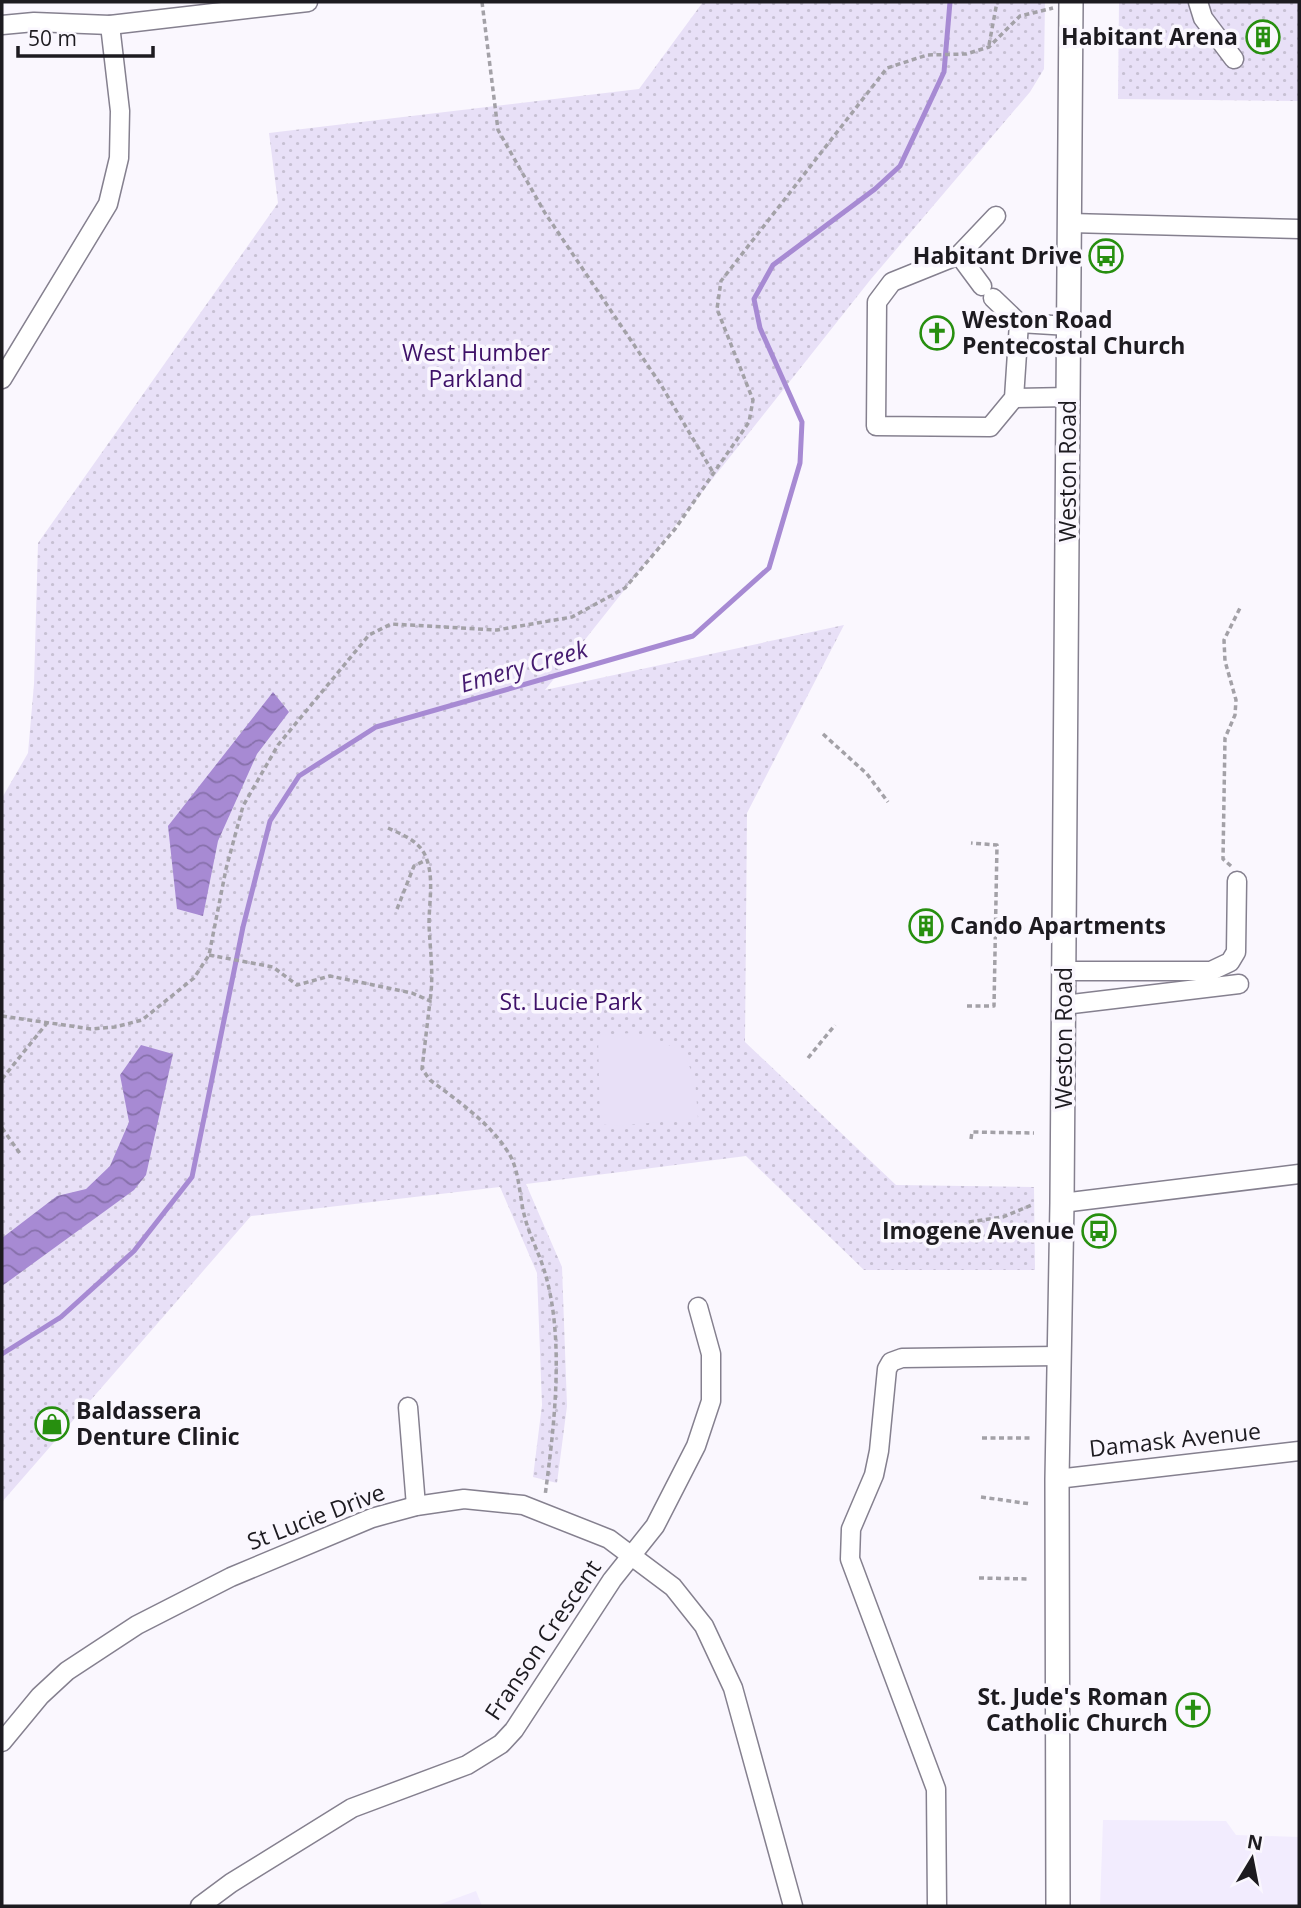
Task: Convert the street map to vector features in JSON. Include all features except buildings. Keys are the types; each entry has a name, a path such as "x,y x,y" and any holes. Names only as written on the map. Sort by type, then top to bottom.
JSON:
{"main road":[{"name":"Weston Road","path":"1058,1906 1057,1479 1064,1006 1071,2"}],"street":[{"path":"2,25 34,22 110,25 308,2"},
{"path":"1198,2 1203,18 1234,59"},
{"path":"2,379 108,204 119,158 120,111 110,25"},
{"path":"996,216 959,255 892,282 877,302 876,426 990,427 1014,398 1019,323"},
{"path":"1070,223 1299,229"},
{"path":"959,255 988,292 1019,323 1069,326"},
{"path":"1014,398 1069,397"},
{"path":"1064,971 1211,971 1230,962 1237,952 1237,881"},
{"path":"1064,1006 1239,984"},
{"path":"1062,1203 1299,1174"},
{"name":"Franson Crescent","path":"200,1906 231,1883 352,1808 467,1765 501,1744 514,1730 630,1556 655,1526 695,1446 711,1401 711,1353 698,1307"},
{"path":"937,1906 936,1789 850,1559 851,1529 874,1475 887,1369 891,1362 902,1358 1059,1356"},
{"path":"408,1407 416,1506"},
{"name":"Damask Avenue","path":"1057,1479 1299,1451"},
{"name":"St Lucie Drive","path":"2,1742 40,1696 67,1671 137,1625 231,1577 372,1518 416,1506 473,1500 502,1501 594,1530 673,1587 716,1647 733,1688 793,1906"}],"path":[{"path":"482,2 498,130 545,213 661,385 714,474"},
{"path":"989,47 997,2"},
{"path":"2,1016 90,1029 142,1020 194,978 209,955 226,869 243,806 278,745 369,635 391,624 497,630 572,617 625,588 675,529 749,422 753,400 717,309 722,281 887,68 927,55 966,54 989,47 1020,16 1071,2"},
{"path":"1237,881 1231,866 1223,859 1225,738 1235,715 1236,700 1225,661 1224,639 1240,608"},
{"path":"822,734 867,774 888,802"},
{"path":"388,828 411,840 423,851 429,869 429,926 434,970 422,1069 430,1080 494,1133 509,1153 527,1226 546,1275 556,1339 551,1451 543,1512"},
{"path":"967,1006 995,1006 997,845 971,843"},
{"path":"397,908 414,866 426,860"},
{"path":"994,928 1043,929"},
{"path":"209,955 281,971 297,985 330,976 412,993 430,1000"},
{"path":"2,1079 47,1023"},
{"path":"808,1058 835,1026"},
{"path":"2,1128 21,1155"},
{"path":"971,1139 972,1132 1034,1133"},
{"path":"969,1222 1003,1217 1034,1204"},
{"path":"982,1438 1032,1438"},
{"path":"981,1497 1031,1504"},
{"path":"979,1578 1030,1579"}],"shaded area":[{"path":"1103,1820 1226,1821 1236,1835 1299,1837 1299,1906 1100,1906"},
{"path":"476,1891 482,1906 435,1906"}],"green space":[{"name":"West Humber Parkland","path":"703,2 1045,2 1044,69 1030,92 871,279 545,690 844,625 747,813 745,1042 896,1185 1034,1187 1035,1270 864,1270 746,1156 526,1184 562,1267 567,1406 557,1483 533,1477 542,1405 537,1273 500,1187 251,1216 2,1502 2,798 28,753 34,684 38,543 278,203 269,133 639,89"},
{"path":"1119,2 1299,2 1299,101 1118,99"},
{"path":"634,1033 658,1040 683,1052 695,1079 698,1119 614,1126 600,1124 598,1035"}],"water":[{"path":"273,692 289,712 257,754 218,841 203,916 177,909 168,826"},
{"path":"141,1045 173,1054 146,1175 134,1190 2,1286 2,1238 57,1196 86,1189 110,1166 129,1122 120,1075"}],"waterway":[{"name":"Emery Creek","path":"2,1354 61,1317 134,1251 192,1177 243,927 270,821 299,776 376,727 693,636 769,568 800,463 802,422 760,328 754,299 773,265 875,189 900,166 944,72 950,2"}],"place":[{"name":"Habitant Arena","path":"1263,37"},
{"name":"Habitant Drive","path":"1106,256"},
{"name":"Weston Road Pentecostal Church","path":"937,333"},
{"name":"Cando Apartments","path":"926,926"},
{"name":"Imogene Avenue","path":"1099,1231"},
{"name":"Baldassera Denture Clinic","path":"52,1424"},
{"name":"St. Jude's Roman Catholic Church","path":"1193,1710"}],"park label":[{"name":"St. Lucie Park","path":"571,1002"}]}
